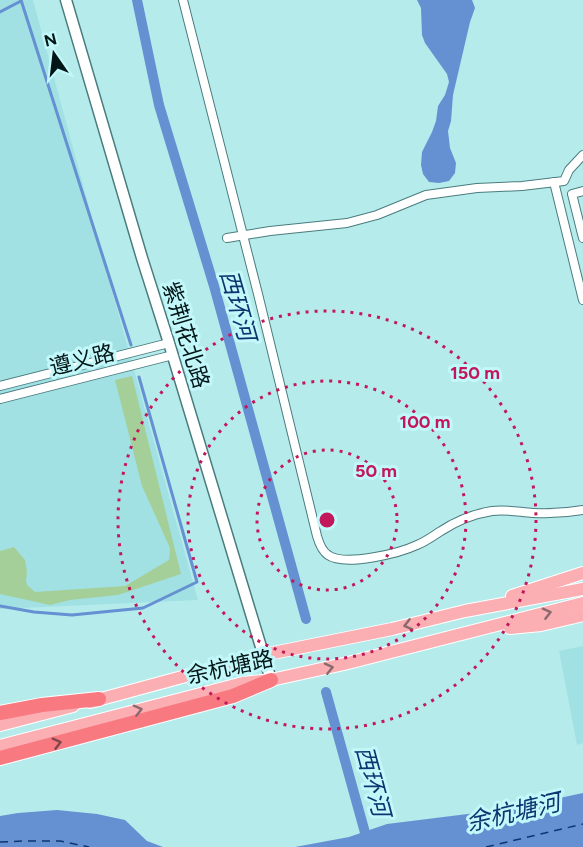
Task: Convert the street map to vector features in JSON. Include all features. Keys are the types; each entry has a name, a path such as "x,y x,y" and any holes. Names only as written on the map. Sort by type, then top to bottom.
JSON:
{"highway":[{"path":"0,758 233,696 271,680"},
{"path":"0,713 42,705 99,699"}],"main road":[{"name":"紫荆花北路","path":"66,0 271,680"},
{"name":"余杭塘路","path":"465,611 583,573"},
{"name":"余杭塘路","path":"0,725 263,655 465,611 583,589"},
{"name":"余杭塘路","path":"0,746 243,683 271,680 396,652 583,603"},
{"name":"余杭塘路","path":"470,632 541,626 583,615"}],"street":[{"path":"183,0 322,549 328,555 345,560 378,557 419,545 460,520 492,511 512,510 552,514 583,510"},
{"path":"228,238 347,223 377,216 426,195 477,188 564,181 569,170 583,155"},
{"path":"554,182 583,300"},
{"path":"583,191 572,194 583,238"},
{"name":"遵义路","path":"0,386 169,343"},
{"name":"遵义路","path":"0,399 173,355"}],"shaded area":[{"path":"0,0 33,0 198,600 0,609"},
{"path":"583,646 583,743 577,745 559,651"}],"green space":[{"path":"132,376 181,574 118,595 70,600 50,605 0,594 0,551 14,547 25,560 27,585 35,592 125,586 169,560 170,548 142,486 115,380"}],"water":[{"path":"417,0 472,0 475,8 453,95 448,131 450,148 456,163 455,173 449,181 439,183 429,182 423,174 422,152 432,132 438,106 449,82 447,74 425,43 422,35 421,8"},
{"name":"余杭塘河","path":"583,793 583,847 295,847 349,837 387,824 508,809"},
{"path":"57,810 97,814 125,820 147,841 163,847 0,847 0,816"}],"waterway":[{"path":"21,0 131,345"},
{"name":"西环河","path":"137,0 159,105 214,286 306,619"},
{"path":"0,12 21,1"},
{"path":"0,606 72,615 143,608 197,582 139,377"},
{"name":"西环河","path":"326,692 369,847"}],"ferry route":[{"path":"486,847 583,824"},
{"path":"0,842 60,841 89,847"}]}
